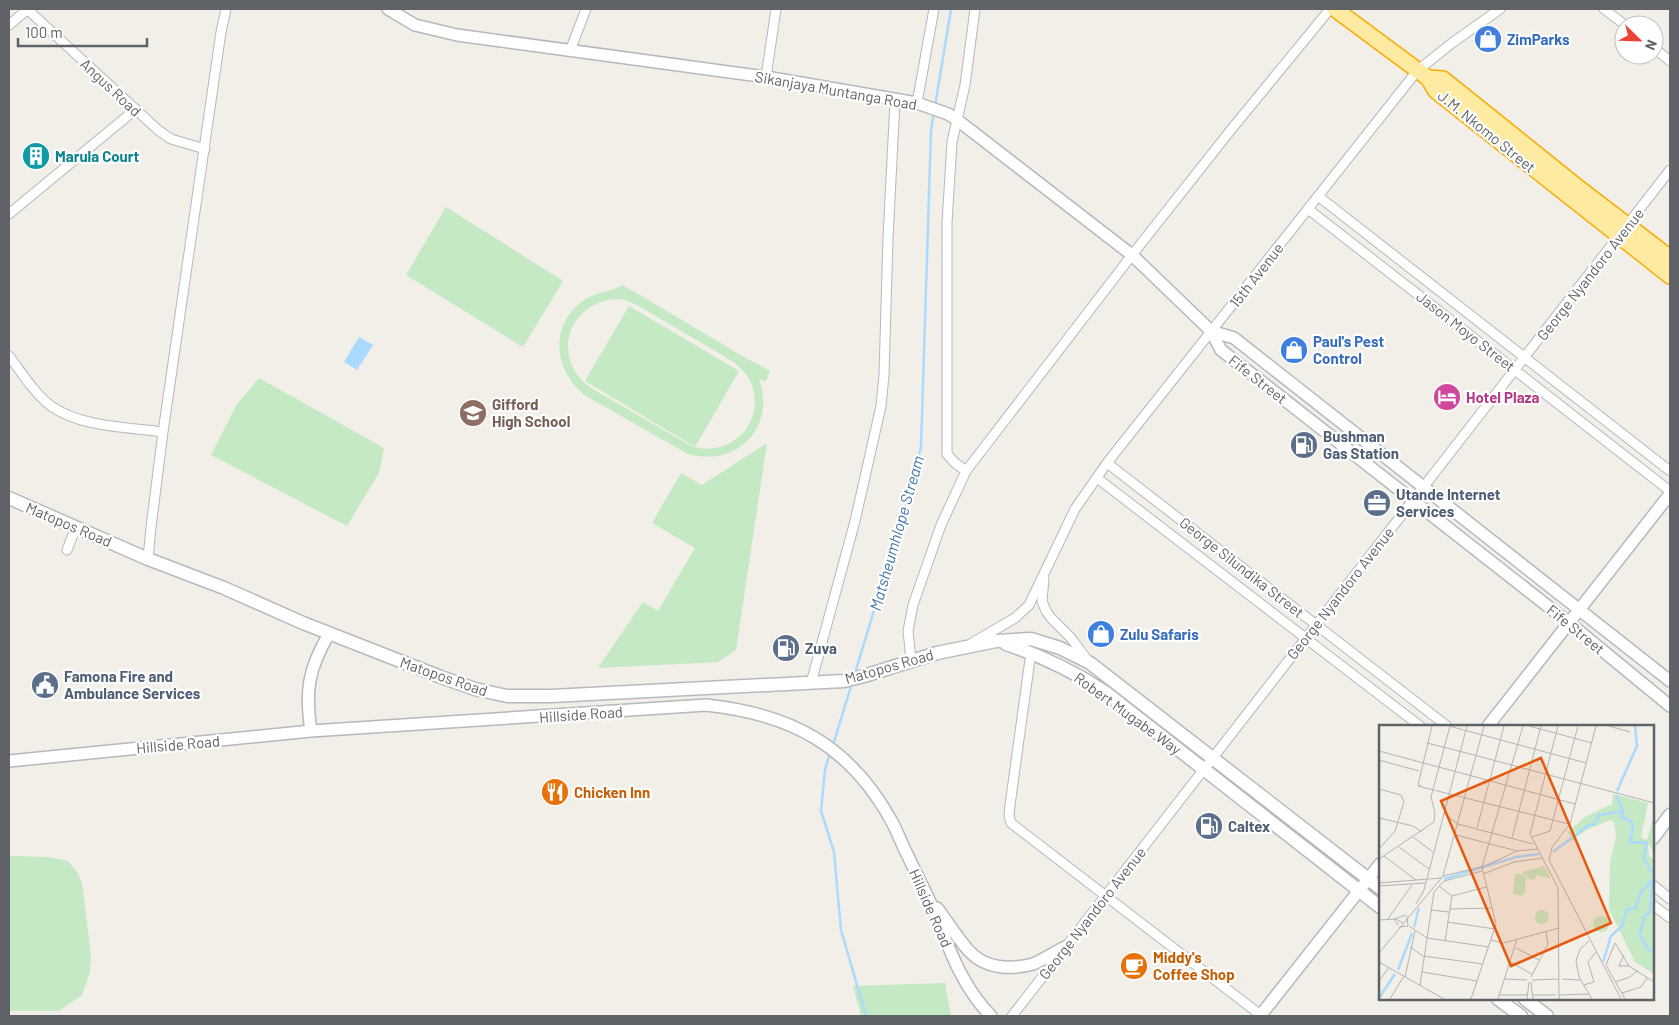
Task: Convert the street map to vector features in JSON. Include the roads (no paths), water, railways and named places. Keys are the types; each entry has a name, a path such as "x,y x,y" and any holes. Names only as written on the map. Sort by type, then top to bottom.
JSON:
{"highway":[{"name":"J.M. Nkomo Street","path":"1335,9 1422,75 1436,92 1624,230 1670,258"},
{"name":"J.M. Nkomo Street","path":"1624,230 1670,276"}],"main road":[{"name":"Matopos Road","path":"9,498 148,559 224,588 329,634 475,689 507,696 551,696 844,680 864,676 911,660 968,645 996,641"},
{"name":"Robert Mugabe Way","path":"996,641 1031,639 1060,648 1090,662 1379,887"},
{"name":"Robert Mugabe Way","path":"996,641 1030,652 1080,675 1105,692 1379,906"},
{"path":"1654,837 1670,815"},
{"path":"1499,1000 1517,1015 1526,1000"},
{"path":"1528,1000 1547,1016"}],"street":[{"path":"9,25 28,9"},
{"name":"Angus Road","path":"28,9 158,130 172,139 205,149"},
{"path":"148,559 150,528 163,432 221,32 226,9"},
{"name":"Sikanjaya Muntanga Road","path":"388,9 415,25 434,30 570,51 766,77 921,104 952,116 1132,255 1211,331"},
{"path":"570,51 586,9"},
{"path":"766,77 776,9"},
{"path":"921,104 934,9"},
{"path":"966,471 947,454 947,223 952,116 964,85 975,9"},
{"path":"911,660 908,630 916,596 941,524 966,471 1132,255 1330,9"},
{"name":"15th Avenue","path":"968,645 1015,618 1029,605 1075,509 1107,463 1211,331 1318,196 1422,75 1466,32 1500,9"},
{"path":"1604,9 1614,17"},
{"path":"811,683 855,521 881,406 884,375 895,100"},
{"path":"9,214 136,109"},
{"name":"George Nyandoro Avenue","path":"1012,1016 1670,170"},
{"name":"Jason Moyo Street","path":"1318,196 1670,471"},
{"name":"Jason Moyo Street","path":"1308,209 1670,492"},
{"name":"Fife Street","path":"1211,331 1234,338 1670,681"},
{"name":"Fife Street","path":"1211,331 1221,350 1569,623 1670,706"},
{"path":"9,356 38,394 63,414 84,421 163,432"},
{"name":"George Silundika Street","path":"1107,463 1446,725"},
{"name":"George Silundika Street","path":"1097,478 1419,725"},
{"path":"1489,725 1670,492"},
{"path":"66,550 76,527"},
{"name":"15th Avenue","path":"1045,570 1042,601 1046,610 1090,662"},
{"path":"311,731 307,706 310,679 319,650 329,634"},
{"path":"1030,652 1010,805 1009,816 1011,823 1261,1016 1379,865"},
{"name":"Hillside Road","path":"9,762 311,731 706,705 731,708 769,717 814,735 840,754 875,794 893,823 929,899 963,979 979,1004 991,1016"},
{"path":"1654,886 1670,899"},
{"path":"929,899 951,925 969,952 990,966 1012,968 1034,964 1067,946"},
{"path":"1654,906 1670,918"}],"water":[{"path":"359,337 373,345 357,370 344,362"}],"waterway":[{"name":"Matsheumhlope Stream","path":"935,106 951,9"},
{"name":"Matsheumhlope Stream","path":"855,673 910,492 921,447 931,131 934,111"},
{"name":"Matsheumhlope Stream","path":"833,745 852,683"},
{"name":"Matsheumhlope Stream","path":"830,753 825,770 821,811 834,852 841,930 866,1016"}],"place":[{"name":"ZimParks","path":"1488,39"},
{"name":"Marula Court","path":"36,156"},
{"name":"Paul's Pest Control","path":"1294,350"},
{"name":"Hotel Plaza","path":"1447,397"},
{"name":"Gifford High School","path":"473,413"},
{"name":"Bushman Gas Station","path":"1304,445"},
{"name":"Utande Internet Services","path":"1377,503"},
{"name":"Zulu Safaris","path":"1101,634"},
{"name":"Zuva","path":"786,648"},
{"name":"Famona Fire and Ambulance Services","path":"45,685"},
{"name":"Chicken Inn","path":"555,792"},
{"name":"Caltex","path":"1209,826"},
{"name":"Middy's Coffee Shop","path":"1134,966"}]}
